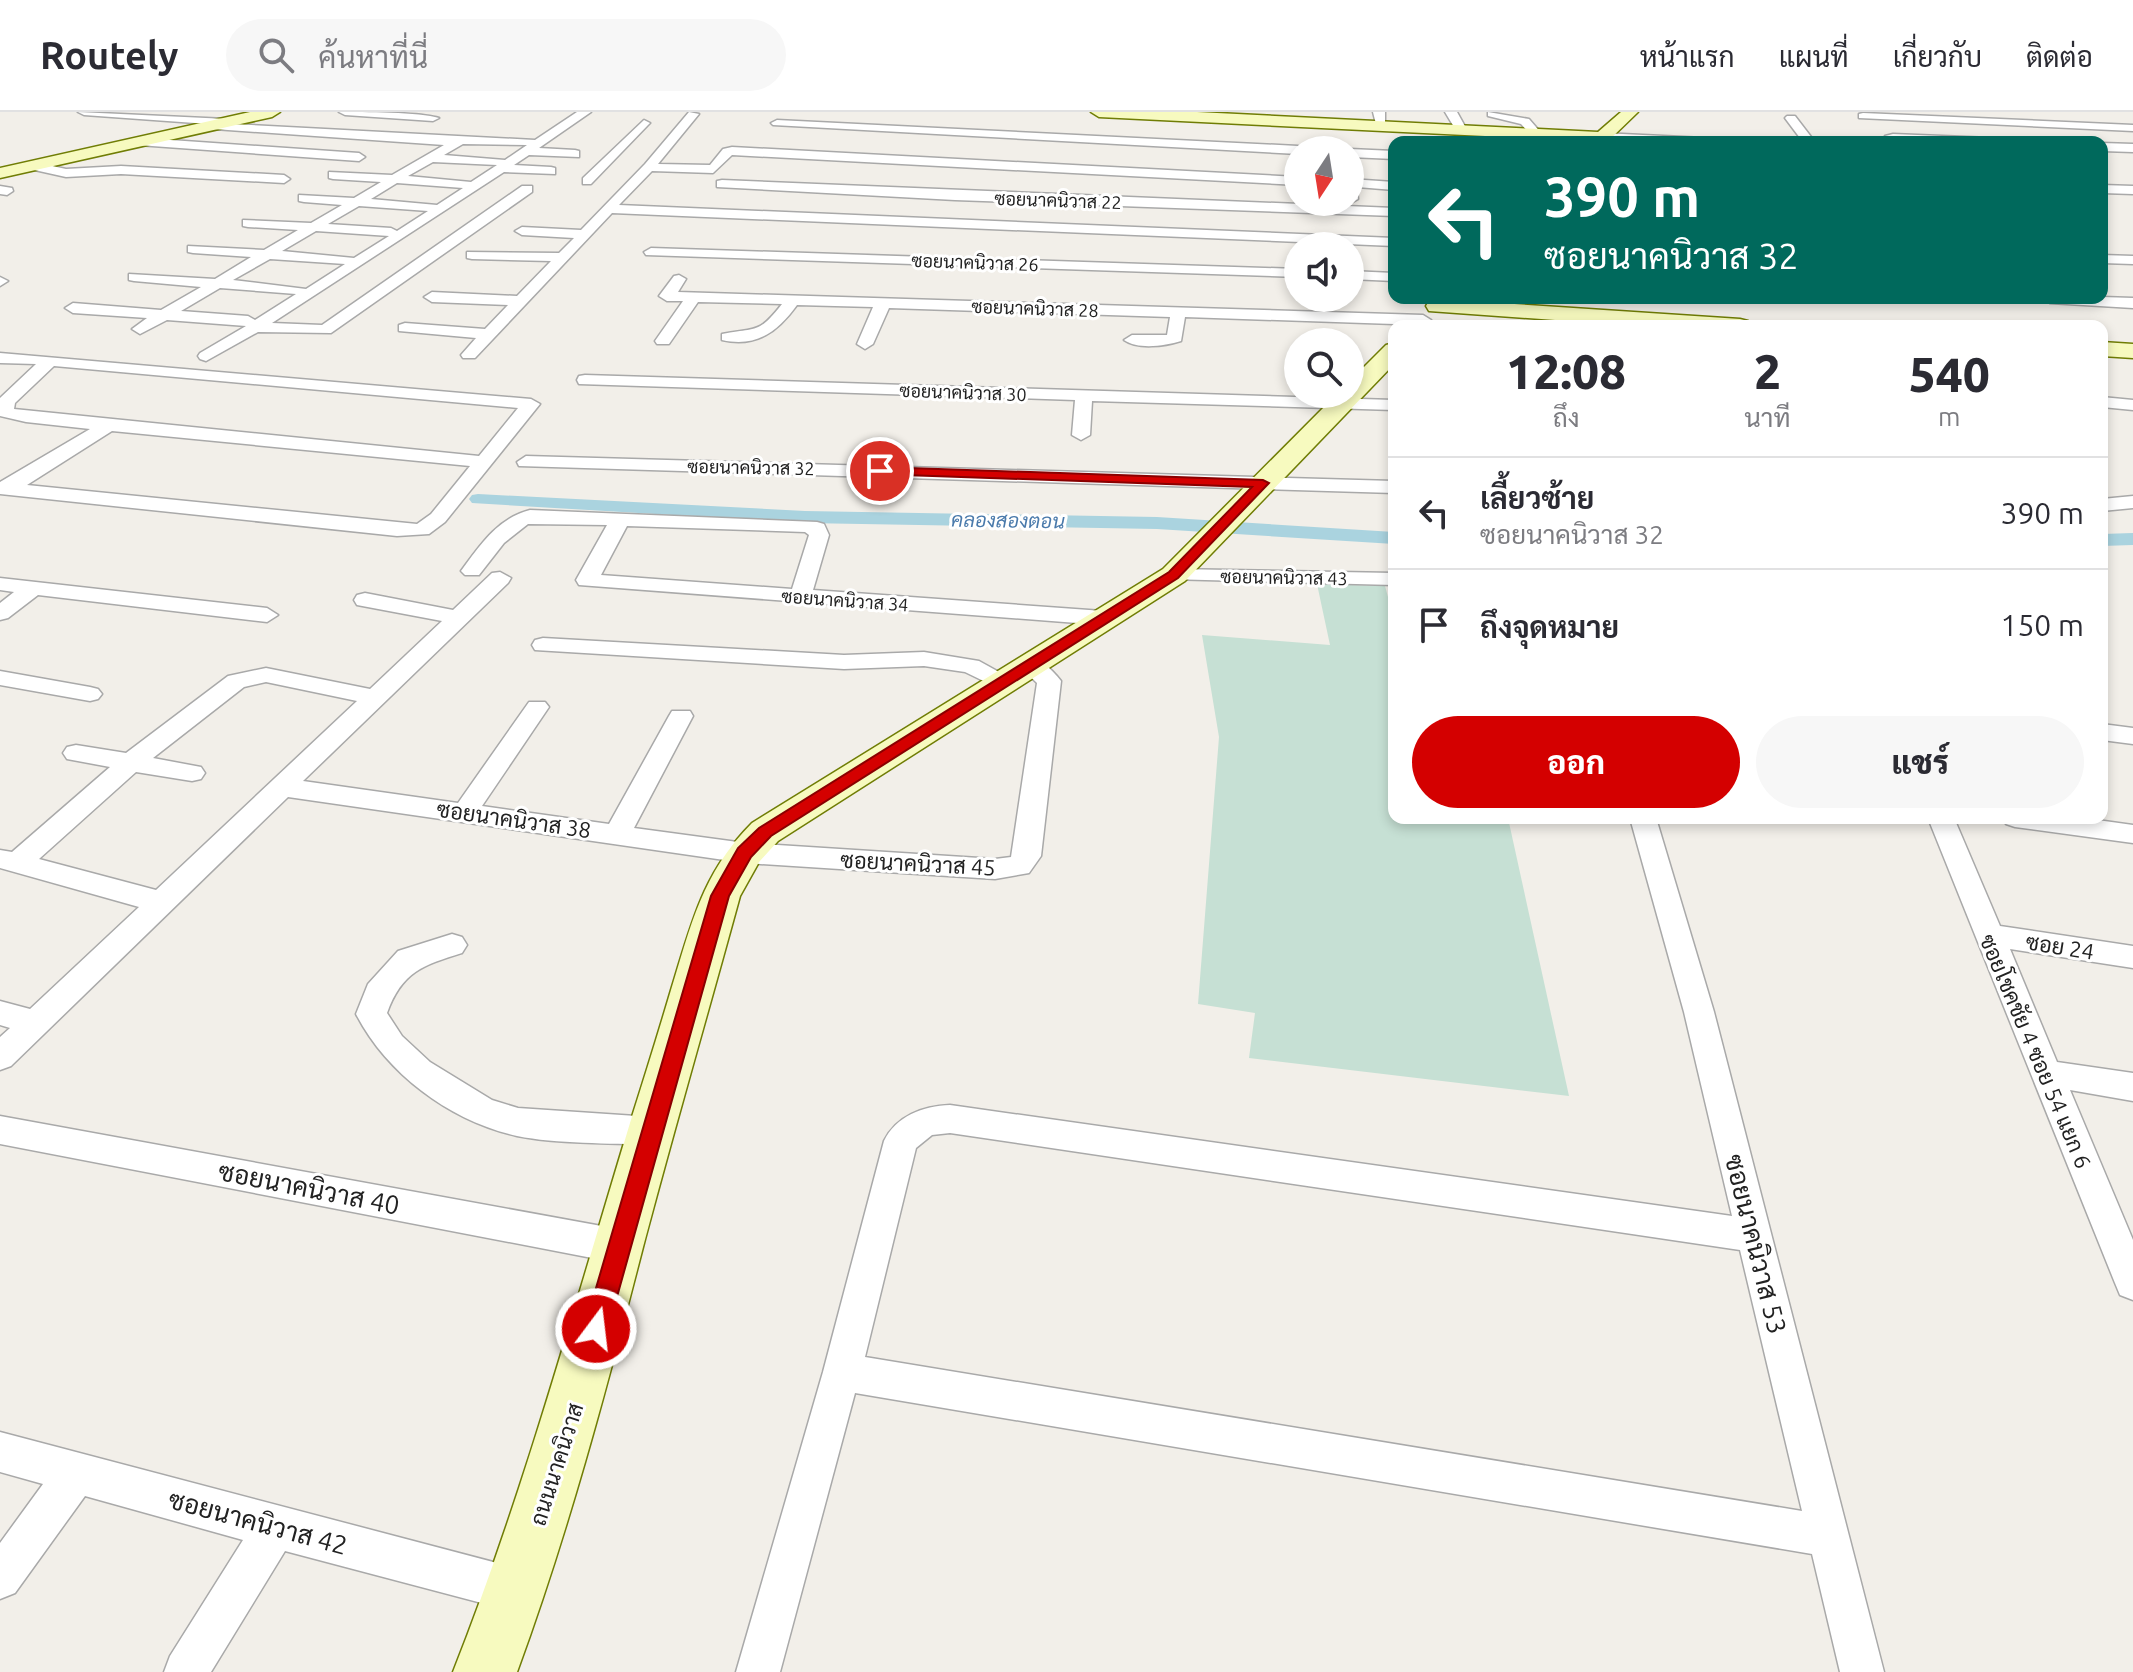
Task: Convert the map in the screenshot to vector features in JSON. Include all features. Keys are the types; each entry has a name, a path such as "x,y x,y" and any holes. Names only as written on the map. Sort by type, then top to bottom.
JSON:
{"main road":[{"path":"0,173 272,112"},
{"path":"1099,112 1380,119 1461,130 1557,136"},
{"path":"1604,136 1630,112"},
{"path":"1430,312 1607,320"},
{"path":"2108,349 2133,351"},
{"name":"ถนนนาคนิวาส","path":"1364,380 1388,356"},
{"name":"ถนนนาคนิวาส","path":"485,1672 516,1590 581,1385 618,1246 720,896 745,853 765,832 1174,575 1336,408"}],"street":[{"path":"84,112 438,140 459,135 575,154"},
{"path":"227,123 400,134 433,118 345,112"},
{"path":"553,112 584,113"},
{"path":"1451,112 1461,130"},
{"path":"2001,112 2014,123"},
{"path":"206,356 528,146 584,113"},
{"path":"469,355 520,301 529,282 584,234 693,114"},
{"path":"1492,114 1525,121 1536,134"},
{"path":"2054,115 2074,126"},
{"path":"1863,116 2133,128"},
{"path":"1791,118 1804,136"},
{"path":"587,181 644,123"},
{"path":"777,123 1284,149"},
{"path":"1019,136 1027,124"},
{"path":"504,140 528,125"},
{"path":"140,329 428,158 459,135"},
{"path":"142,142 359,157"},
{"path":"2108,147 2133,148"},
{"path":"645,165 713,169 727,152 732,151 1284,180"},
{"path":"1364,154 1388,155"},
{"path":"428,158 551,171"},
{"path":"604,164 620,164"},
{"path":"34,166 66,173 121,170 284,179"},
{"path":"73,308 325,330 529,188 333,175"},
{"path":"636,180 673,187 652,212"},
{"name":"ซอยนาคนิวาส 22","path":"722,184 1388,212"},
{"path":"1364,184 1388,186"},
{"path":"2108,189 2133,190"},
{"path":"675,213 696,194"},
{"path":"304,198 432,207"},
{"path":"608,209 1388,242"},
{"path":"248,223 391,232"},
{"path":"522,231 584,234"},
{"path":"193,249 348,260"},
{"name":"ซอยนาคนิวาส 26","path":"651,252 1284,273"},
{"path":"472,255 561,257"},
{"path":"2108,259 2133,260"},
{"path":"1364,276 1388,277"},
{"path":"134,277 299,290"},
{"path":"679,279 667,296 693,298"},
{"path":"432,297 520,301"},
{"path":"663,341 693,298"},
{"name":"ซอยนาคนิวาส 28","path":"693,298 1178,312 1430,312"},
{"path":"925,305 927,298 974,300"},
{"path":"728,337 759,336 773,327 792,301"},
{"path":"2108,301 2133,303"},
{"path":"865,344 883,303"},
{"path":"1132,340 1172,340 1175,338 1178,312"},
{"path":"405,328 489,334"},
{"path":"0,358 530,403 438,518 422,530 397,530 4,488"},
{"path":"50,360 6,402 5,412 485,462"},
{"name":"ซอยนาคนิวาส 30","path":"585,380 1284,401"},
{"path":"1081,435 1084,396"},
{"path":"2108,403 2133,405"},
{"name":"ซอยนาคนิวาส 30","path":"1364,404 1388,405"},
{"path":"4,488 110,424"},
{"name":"ซอยนาคนิวาส 32","path":"526,462 1388,487"},
{"path":"2108,504 2133,502"},
{"path":"472,571 517,519 530,516 817,528 819,535 801,596"},
{"name":"ซอยนาคนิวาส 34","path":"620,519 587,580 1103,618"},
{"name":"ซอยนาคนิวาส 43","path":"1174,575 1388,579"},
{"path":"0,1057 500,578"},
{"path":"0,584 267,615"},
{"path":"0,613 33,588"},
{"path":"365,600 458,618"},
{"path":"543,645 844,662 924,659 1014,673"},
{"name":"ซอยนาคนิวาส 45","path":"745,853 995,869 1019,866 1027,856 1049,681 1014,673"},
{"path":"9,860 222,689 248,676 266,675 375,697"},
{"path":"0,678 90,694"},
{"path":"465,812 537,707"},
{"path":"617,834 681,716"},
{"path":"2108,733 2133,736"},
{"path":"76,753 192,773"},
{"name":"ซอยนาคนิวาส 38","path":"282,787 745,853"},
{"name":"ซอยนาคนิวาส 53","path":"1645,824 1699,1012 1862,1672"},
{"name":"ซอยโชคชัย 4 ซอย 54 แยก 6","path":"1943,824 2044,1073 2131,1272"},
{"path":"2059,824 2133,834"},
{"path":"9,860 160,902"},
{"name":"ซอย 24","path":"1987,935 2133,957"},
{"path":"452,945 408,959 379,992 371,1014 391,1045 450,1094 482,1111 518,1122 651,1131"},
{"path":"0,1013 34,1023"},
{"path":"2044,1073 2133,1087"},
{"path":"758,1672 842,1372 901,1141 912,1128 929,1119 950,1119 1754,1236"},
{"name":"ซอยนาคนิวาส 40","path":"0,1130 618,1246"},
{"path":"842,1372 1828,1536"},
{"name":"ซอยนาคนิวาส 42","path":"0,1452 516,1590"},
{"path":"0,1578 78,1471"},
{"path":"186,1672 275,1528"}],"green space":[{"path":"1317,584 1385,586 1388,597 1388,824 1509,824 1569,1096 1249,1058 1255,1013 1198,1004 1219,737 1202,635 1330,645"}],"waterway":[{"name":"คลองสองตอน","path":"478,499 805,517 1157,523 1388,538"},
{"name":"คลองสองตอน","path":"2108,540 2133,539"}],"route":[{"path":"596,1329 720,896 745,853 765,832 1174,575 1263,483 880,471"}]}
